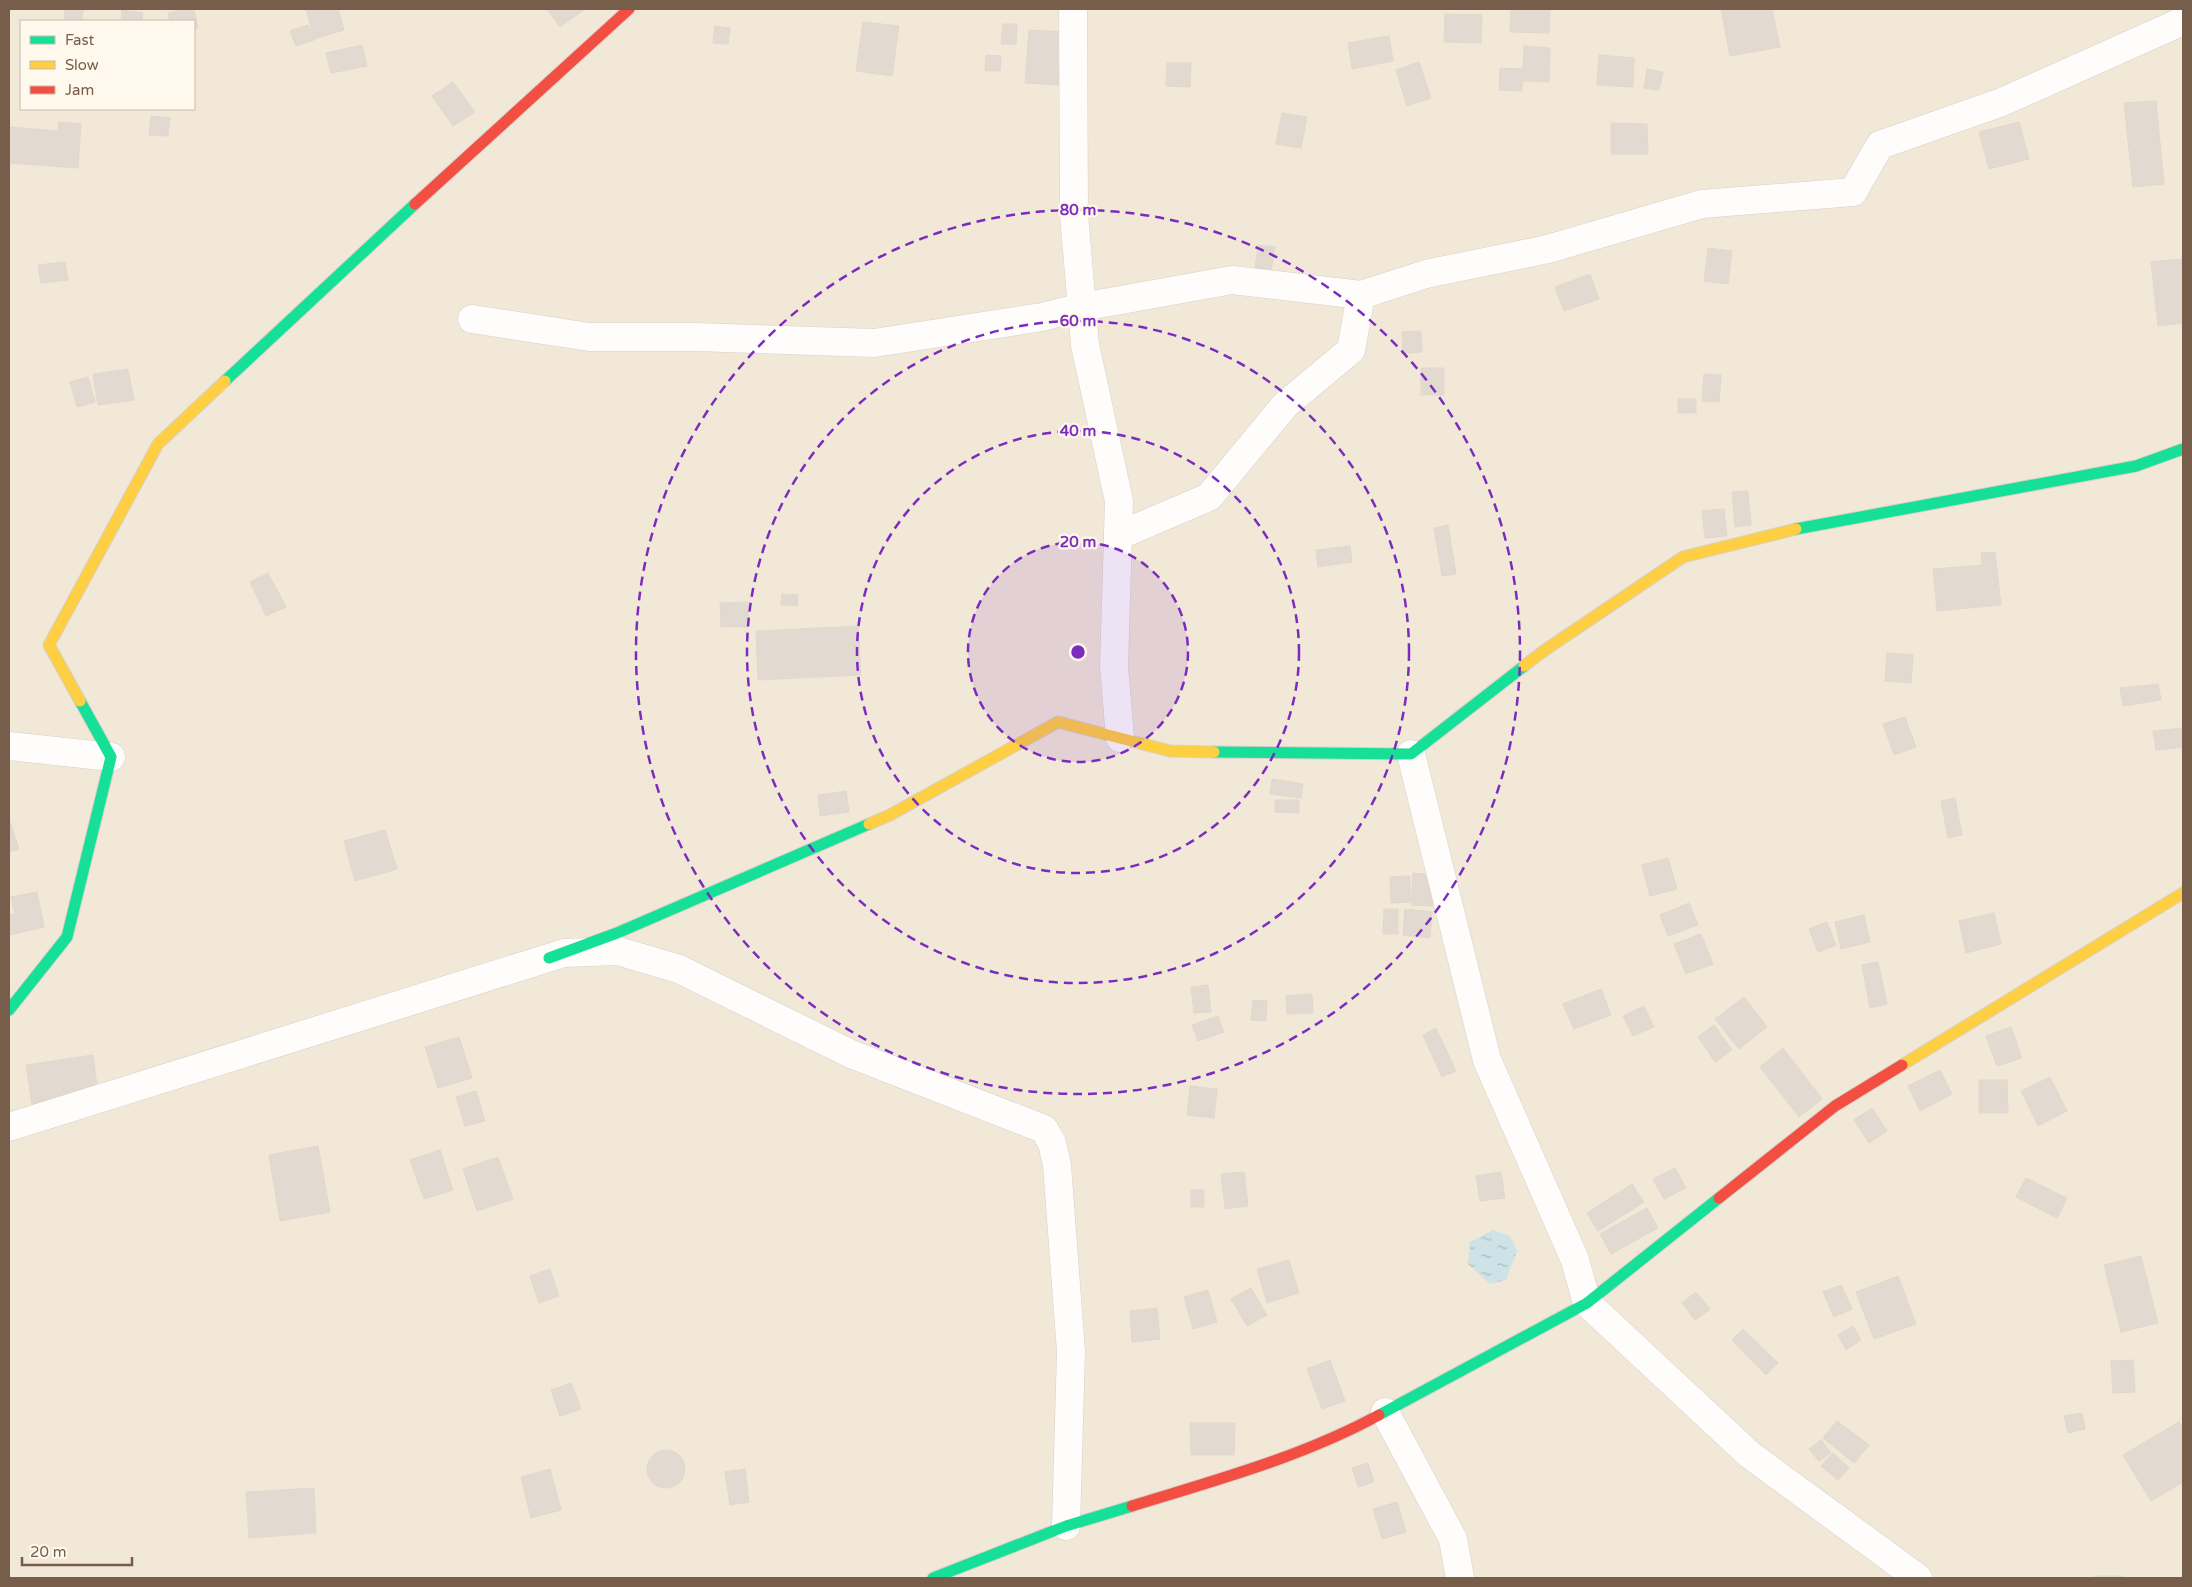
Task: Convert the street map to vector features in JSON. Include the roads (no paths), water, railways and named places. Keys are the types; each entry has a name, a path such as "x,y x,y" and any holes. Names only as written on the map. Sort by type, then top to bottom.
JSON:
{"street":[{"path":"9,1010 67,937 111,757 49,645 158,444 416,202 629,9"},
{"path":"1073,9 1074,214 1085,346 1119,501 1114,666 1120,738"},
{"path":"472,320 589,337 695,337 874,343 1042,317 1082,306 1232,280 1361,295 1426,274 1548,248 1702,204 1853,192 1880,144 2002,102 2183,21"},
{"path":"1118,536 1209,497 1285,405 1351,350 1361,295"},
{"path":"549,958 617,933 890,815 1058,722 1170,750 1411,754 1545,650 1683,557 1803,527 2136,466 2183,449"},
{"path":"9,746 111,757"},
{"path":"1411,754 1487,1060 1575,1260 1587,1303 1750,1455 1918,1578"},
{"path":"933,1578 1066,1526 1245,1471 1348,1432 1587,1303 1835,1106 2183,893"},
{"path":"9,1127 564,953 618,951 679,969 851,1054 1044,1129 1052,1143 1056,1165 1071,1350 1066,1526"},
{"path":"1386,1412 1453,1539 1460,1578"}],"water":[{"path":"1493,1230 1510,1236 1517,1251 1506,1280 1490,1284 1468,1264 1470,1242"}]}
